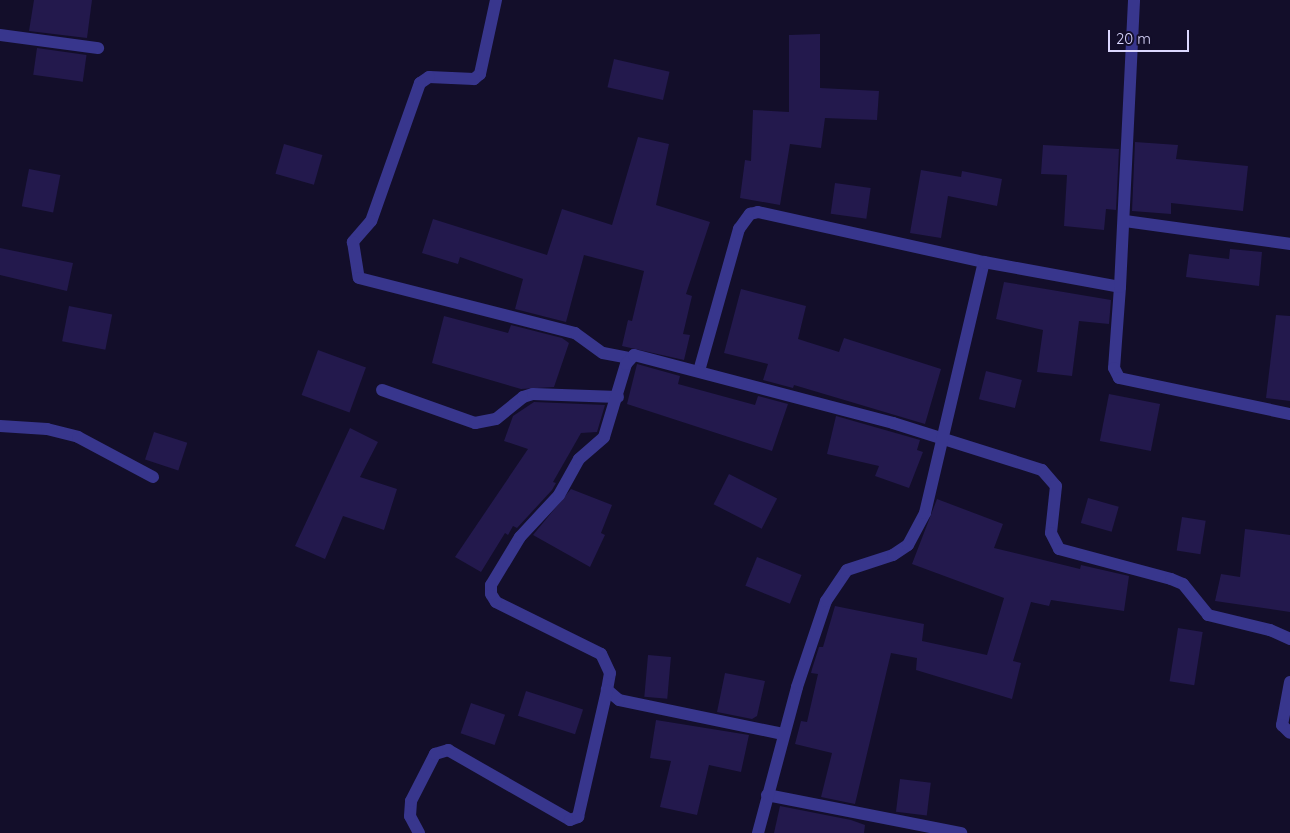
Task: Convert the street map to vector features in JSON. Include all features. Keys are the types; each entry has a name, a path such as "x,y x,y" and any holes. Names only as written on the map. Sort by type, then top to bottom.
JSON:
{"street":[{"path":"496,0 480,74 474,79 429,77 420,83 370,221 353,242 359,278 575,333 603,353 629,358 642,356 946,438 1051,476 1058,496 1051,534 1059,549 1171,579 1183,584 1208,615 1270,630 1290,639"},
{"path":"1134,0 1125,221 1114,368 1119,378 1290,414"},
{"path":"0,35 98,48"},
{"path":"699,371 739,229 750,214 758,212 984,262 1120,287"},
{"path":"1125,221 1290,244"},
{"path":"758,833 783,734 826,601 847,570 908,545 926,513 946,438 984,262"},
{"path":"419,833 410,816 411,801 435,754 448,750 570,820 578,817 610,672 601,654 496,602 491,585 520,537 559,495 579,459 604,436 629,358"},
{"path":"382,390 475,423 496,419 513,404 533,394 618,397"},
{"path":"0,426 47,429 78,438 153,477"},
{"path":"1290,682 1282,726 1290,733"},
{"path":"607,690 619,700 783,734"},
{"path":"767,794 961,833"}],"building":[{"path":"34,0 92,0 87,38 29,31"},
{"path":"820,34 820,88 879,91 877,120 825,118 821,148 790,144 780,205 740,198 745,160 751,161 753,110 789,112 789,35"},
{"path":"37,48 87,55 83,82 33,75"},
{"path":"614,59 670,72 663,100 607,87"},
{"path":"638,137 669,144 656,205 710,222 686,294 692,296 683,334 690,335 684,360 622,346 628,320 632,321 644,271 584,255 566,322 515,309 523,279 460,257 458,264 422,253 433,219 547,255 562,209 612,225"},
{"path":"1135,142 1178,145 1176,159 1248,166 1243,211 1171,203 1171,214 1132,211"},
{"path":"284,144 322,155 314,185 275,174"},
{"path":"1043,145 1119,149 1116,210 1106,209 1104,230 1064,226 1067,175 1041,174"},
{"path":"29,169 60,175 53,212 22,206"},
{"path":"921,170 961,177 962,171 1002,179 997,206 948,196 941,238 910,233"},
{"path":"835,183 871,188 866,219 831,214"},
{"path":"0,248 73,263 67,291 0,275"},
{"path":"1230,249 1262,252 1259,286 1186,277 1189,254 1229,259"},
{"path":"1004,282 1111,300 1109,324 1079,321 1072,376 1037,372 1043,330 996,319"},
{"path":"741,289 806,306 798,339 839,352 844,338 941,369 925,424 794,385 793,388 763,380 768,364 724,353"},
{"path":"69,306 112,314 105,350 62,341"},
{"path":"1276,315 1290,316 1290,401 1266,398"},
{"path":"444,316 508,333 511,325 562,338 569,343 554,387 521,389 432,363"},
{"path":"318,350 366,367 350,413 302,395"},
{"path":"637,364 680,376 678,384 755,405 758,396 788,404 772,451 627,404"},
{"path":"986,371 1022,380 1015,408 979,399"},
{"path":"1109,394 1160,404 1151,451 1100,441"},
{"path":"534,402 605,405 597,432 581,433 553,482 556,483 552,490 517,528 513,526 508,535 505,533 481,572 455,557 528,449 504,441 513,416"},
{"path":"836,416 920,440 917,450 923,452 909,488 875,476 879,466 827,454"},
{"path":"350,428 378,442 360,477 397,489 384,530 343,516 325,559 295,546"},
{"path":"154,432 187,443 178,470 145,460"},
{"path":"729,474 777,499 762,529 714,504"},
{"path":"571,489 612,505 601,533 605,535 590,567 533,535"},
{"path":"1088,498 1119,507 1112,532 1081,523"},
{"path":"937,499 1003,524 994,548 1080,569 1081,565 1129,576 1124,611 1051,600 1049,606 1031,602 1013,661 1021,663 1012,699 916,670 917,658 891,653 855,804 821,797 832,753 795,744 801,721 807,722 818,674 811,673 819,647 823,647 835,606 924,624 922,641 987,655 1004,598 912,564"},
{"path":"1182,517 1206,521 1200,554 1177,551"},
{"path":"1245,529 1290,535 1290,612 1215,601 1221,574 1240,577"},
{"path":"757,557 802,575 790,604 745,586"},
{"path":"1178,628 1203,632 1194,685 1170,681"},
{"path":"648,655 671,657 667,699 644,697"},
{"path":"725,673 765,681 757,716 752,719 717,712"},
{"path":"526,691 583,710 575,734 518,716"},
{"path":"471,703 505,715 495,745 461,733"},
{"path":"656,720 749,735 741,772 709,765 697,815 660,807 671,761 650,758"},
{"path":"900,779 931,783 927,816 896,812"},
{"path":"780,806 851,820 865,825 864,833 774,833"}]}
